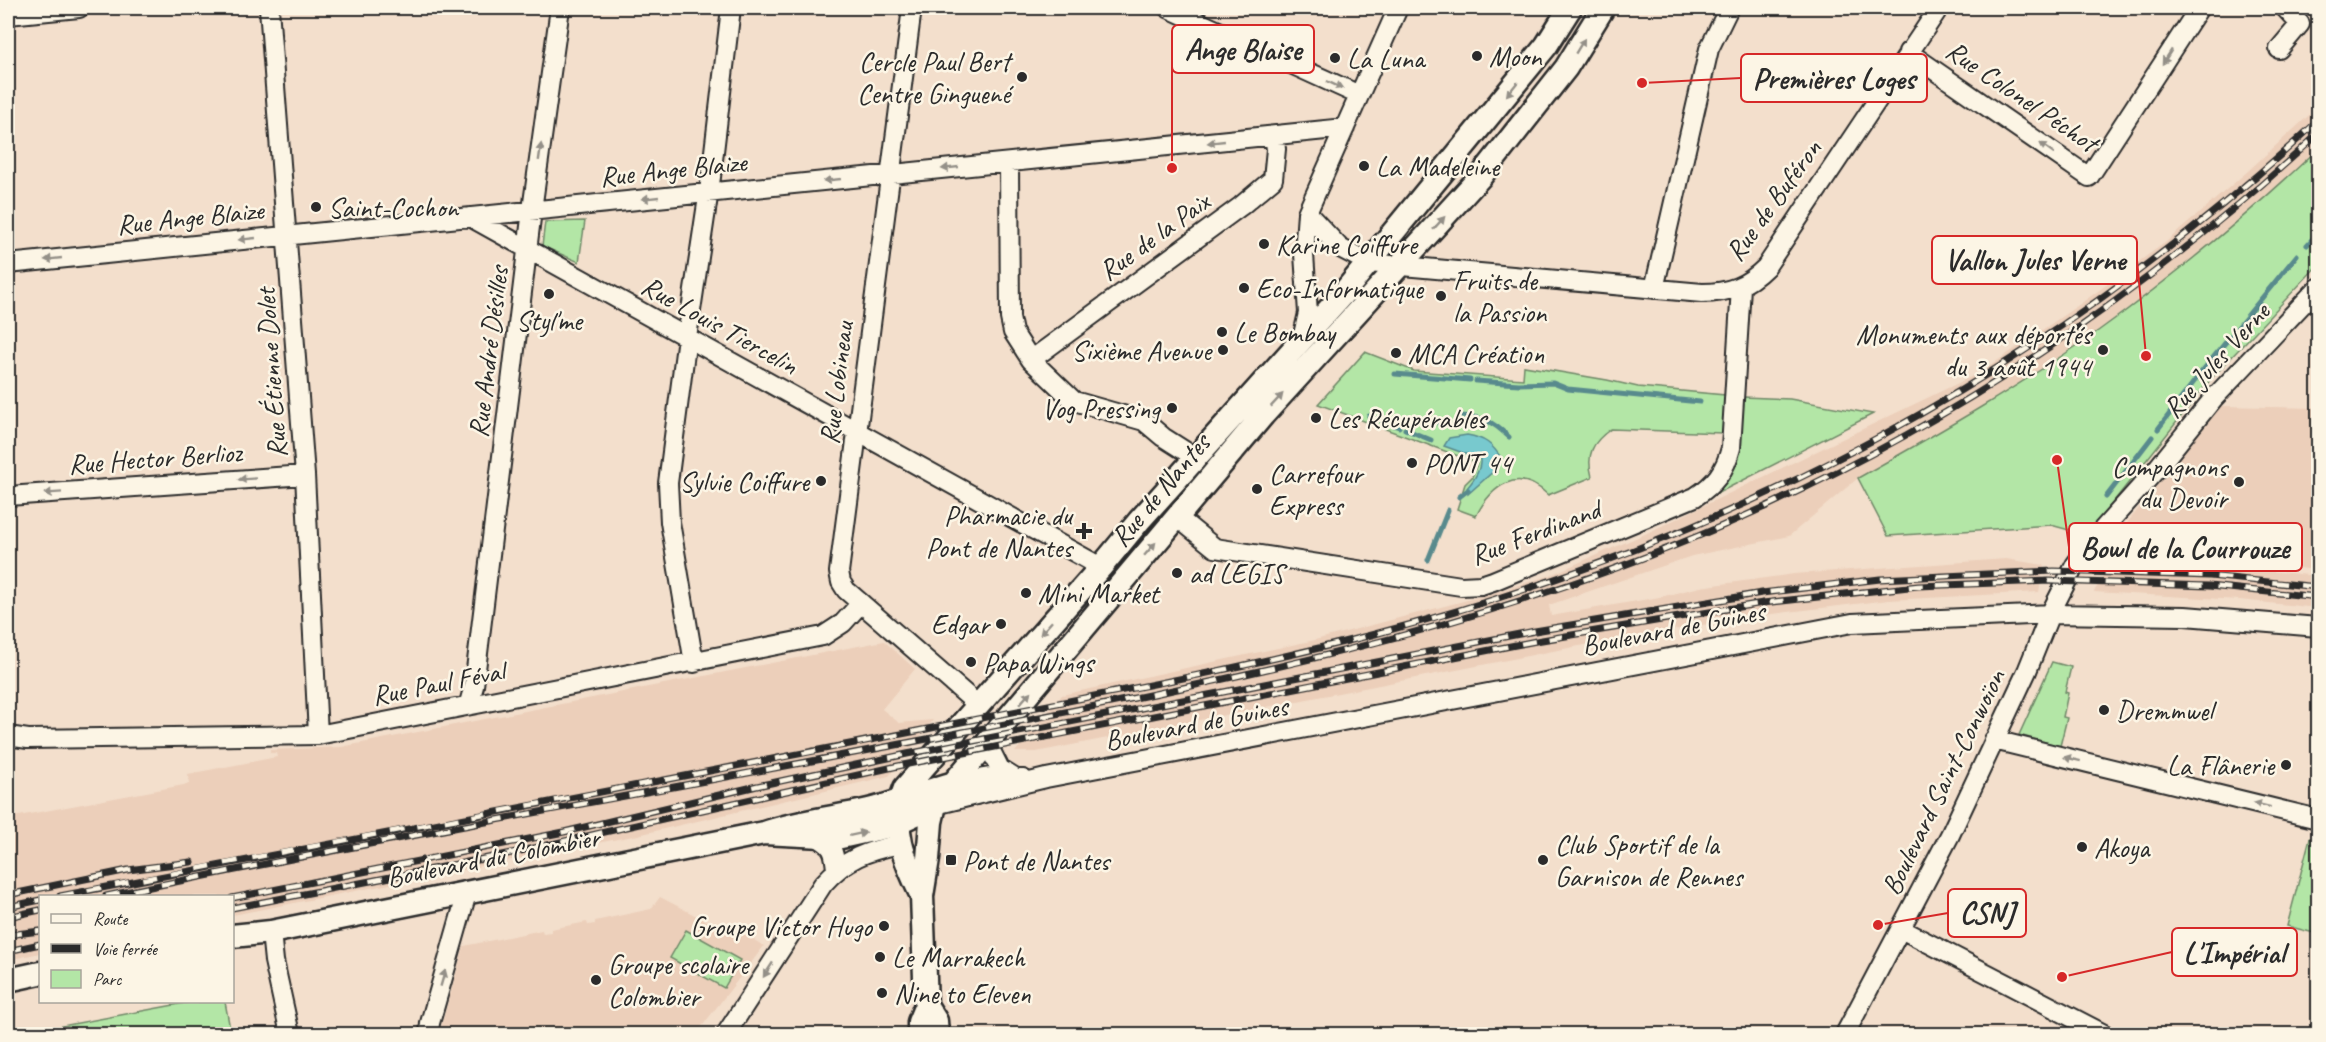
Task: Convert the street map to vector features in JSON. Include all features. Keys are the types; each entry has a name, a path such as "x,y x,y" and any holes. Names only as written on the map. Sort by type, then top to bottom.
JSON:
{"main road":[{"name":"Rue de Nantes","path":"900,810 910,780 1369,263 1546,46 1570,8"},
{"name":"Rue de Nantes","path":"935,805 1263,415 1478,179 1566,68 1603,8"},
{"path":"900,810 954,783"},
{"path":"900,810 935,805 922,896 926,1005 919,1022 919,1035"},
{"path":"900,810 900,844 922,896"},
{"name":"Boulevard du Colombier","path":"234,936 271,932 467,893 764,833 800,822 862,811 900,810"},
{"name":"Boulevard du Colombier","path":"764,833 841,837 878,830 900,810"},
{"path":"8,980 39,973"},
{"path":"926,1005 936,1021 937,1035"}],"street":[{"path":"8,15 79,8"},
{"name":"Rue Étienne Dolet","path":"269,8 305,475 318,735"},
{"name":"Rue André Désilles","path":"470,704 532,210 560,8"},
{"path":"694,663 668,502 670,459 708,192 731,8"},
{"name":"Rue Lobineau","path":"912,8 839,572 846,590 978,705"},
{"path":"1168,8 1359,95"},
{"path":"1302,339 1308,313 1304,254 1307,213 1398,8"},
{"path":"1654,289 1709,49 1729,8"},
{"name":"Rue de Buféron","path":"1400,266 1715,293 1741,287 1753,280 1766,267 1939,8"},
{"name":"Rue Colonel Péchot","path":"1908,52 2089,177 2199,8"},
{"path":"2279,49 2300,24 2285,8"},
{"name":"Rue Ange Blaize","path":"8,264 1344,128"},
{"name":"Rue de la Paix","path":"1031,360 1241,206 1273,179 1276,149 1274,136"},
{"path":"1009,163 1010,318 1013,332 1031,360 1074,401 1144,421 1163,437 1196,458"},
{"path":"1307,213 1340,248 1369,263 1400,266"},
{"name":"Rue Louis Tiercelin","path":"470,217 1101,567"},
{"name":"Rue Ferdinand","path":"1177,517 1215,548 1461,586 1480,585 1493,581 1695,497 1716,482 1723,471 1731,448 1741,287"},
{"name":"Rue Jules Verne","path":"2050,614 2075,566 2093,540 2155,471 2213,399 2319,288"},
{"name":"Rue Hector Berlioz","path":"8,496 305,475"},
{"name":"Rue Paul Féval","path":"8,736 28,739 318,735 823,636 843,623 861,603"},
{"name":"Boulevard de Guines","path":"935,805 1046,778 1834,625 1921,618 2050,614 2185,616 2319,627"},
{"name":"Boulevard Saint-Conwoïon","path":"1845,1035 1950,835 2027,671 2050,614"},
{"path":"1994,740 2319,819"},
{"path":"987,743 1000,769 1018,780"},
{"name":"Boulevard de Guines","path":"954,783 991,777 1018,780 1046,778"},
{"path":"815,836 833,849 836,869"},
{"path":"726,1035 823,884 836,869 866,853 900,844"},
{"path":"429,1035 430,1023 467,893"},
{"path":"1901,929 2104,1035"},
{"path":"271,932 274,961 290,1035"}],"shaded area":[{"path":"2318,107 2318,149 2265,199 2183,267 2096,332 2019,383 1952,425 1858,478 1789,536 1692,556 1549,605 1551,616 1660,597 1700,587 1794,574 2006,559 2044,565 2039,592 1889,600 1755,616 1579,646 1036,752 1015,752 1062,695 1315,640 1479,597 1548,576 1645,534 1981,372 2166,242"},
{"name":"Compagnons du Devoir","path":"2221,406 2318,408 2318,570 2185,556 2098,559"},
{"path":"2117,562 2219,566 2318,576 2318,608 2240,600 2094,592 2109,565"},
{"path":"884,641 915,669 882,709 899,723 933,720 889,776 638,835 234,915 234,895 39,895 39,953 8,960 8,818 189,784 188,774 277,757 276,753 270,753 270,750 341,747"},
{"name":"Groupe scolaire Colombier","path":"660,897 712,924 736,929 764,946 696,1034 439,1034 464,946 542,930 543,933 551,932 551,929 587,922 588,925 595,924 595,921 651,909"}],"green space":[{"path":"2318,149 2318,265 2210,380 2087,535 2051,525 1888,536 1858,478 1950,426 2098,331 2211,243"},
{"path":"585,221 579,262 542,246 545,222"},
{"path":"1365,352 1414,371 1523,379 1524,366 1638,387 1725,395 1723,433 1611,429 1599,439 1592,450 1590,469 1592,477 1548,495 1537,486 1526,482 1507,483 1490,496 1476,516 1457,509 1465,484 1472,477 1477,463 1318,404"},
{"path":"1743,397 1790,399 1873,414 1716,494 1725,483 1736,460 1741,437"},
{"path":"2052,662 2071,667 2065,692 2068,693 2063,717 2067,718 2060,746 2019,735"},
{"path":"2310,838 2318,840 2318,934 2287,926"},
{"path":"686,930 740,960 724,988 670,958"},
{"path":"185,1003 225,1003 231,1034 67,1034 62,1026"}],"water":[{"path":"1467,435 1488,442 1502,459 1496,469 1468,494 1467,488 1476,474 1480,459 1444,446 1449,438"}],"waterway":[{"path":"2307,245 2318,233"},
{"path":"2158,429 2297,255"},
{"path":"1395,374 1470,380"},
{"path":"1476,381 1519,384 1553,383 1568,389 1700,402"},
{"path":"1369,416 1399,427"},
{"path":"1460,416 1486,420 1509,437"},
{"path":"1439,424 1447,420"},
{"path":"1405,429 1431,440"},
{"path":"2106,497 2152,437"},
{"path":"1459,497 1468,490"},
{"path":"1428,560 1448,510"}],"railway":[{"path":"65,895 1206,673 1375,634 1508,595 1637,549 1760,496 1880,437 1994,370 2106,295 2213,212 2318,121"},
{"path":"111,895 320,853 856,753 1253,673 1443,624 1630,563 1722,526 1804,489 1961,403 2037,355 2111,304 2182,250 2318,134"},
{"path":"234,898 564,832 757,786 907,754 1535,631 1762,593 1880,579 2054,571 2210,576 2318,587"},
{"path":"234,908 498,856 898,766 1536,641 1763,603 1918,586 2049,581 2209,586 2318,597"},
{"path":"8,895 128,870 191,862"},
{"path":"8,907 39,900"},
{"path":"8,917 39,910"},
{"path":"8,935 39,931"},
{"path":"8,951 39,944"}],"place":[{"name":"Moon","path":"1477,56"},
{"name":"La Luna","path":"1335,58"},
{"name":"Cercle Paul Bert Centre Ginguené","path":"1022,77"},
{"name":"Premières Loges","path":"1642,83"},
{"name":"La Madeleine","path":"1364,166"},
{"name":"Ange Blaise","path":"1172,168"},
{"name":"Saint-Cochon","path":"316,207"},
{"name":"Karine Coiffure","path":"1264,244"},
{"name":"Eco-Informatique","path":"1244,288"},
{"name":"Styl'me","path":"549,294"},
{"name":"Fruits de la Passion","path":"1441,296"},
{"name":"Le Bombay","path":"1222,332"},
{"name":"Sixième Avenue","path":"1223,350"},
{"name":"Monuments aux déportés du 3 août 1944","path":"2103,350"},
{"name":"MCA Création","path":"1396,353"},
{"name":"Vallon Jules Verne","path":"2146,356"},
{"name":"Vog Pressing","path":"1172,408"},
{"name":"Les Récupérables","path":"1316,418"},
{"name":"Bowl de la Courrouze","path":"2057,460"},
{"name":"PONT 44","path":"1412,463"},
{"name":"Sylvie Coiffure","path":"821,481"},
{"name":"Compagnons du Devoir","path":"2239,482"},
{"name":"Carrefour Express","path":"1257,489"},
{"name":"Pharmacie du Pont de Nantes","path":"1084,531"},
{"name":"ad LEGIS","path":"1177,573"},
{"name":"Mini Market","path":"1026,593"},
{"name":"Edgar","path":"1001,624"},
{"name":"Papa Wings","path":"971,662"},
{"name":"Dremmwel","path":"2104,710"},
{"name":"La Flânerie","path":"2286,765"},
{"name":"Akoya","path":"2082,847"},
{"name":"Pont de Nantes","path":"951,860"},
{"name":"Club Sportif de la Garnison de Rennes","path":"1543,860"},
{"name":"CSNJ","path":"1878,925"},
{"name":"Groupe Victor Hugo","path":"884,926"},
{"name":"Le Marrakech","path":"880,957"},
{"name":"L'Impérial","path":"2062,977"},
{"name":"Groupe scolaire Colombier","path":"596,980"},
{"name":"Nine to Eleven","path":"882,993"}]}
